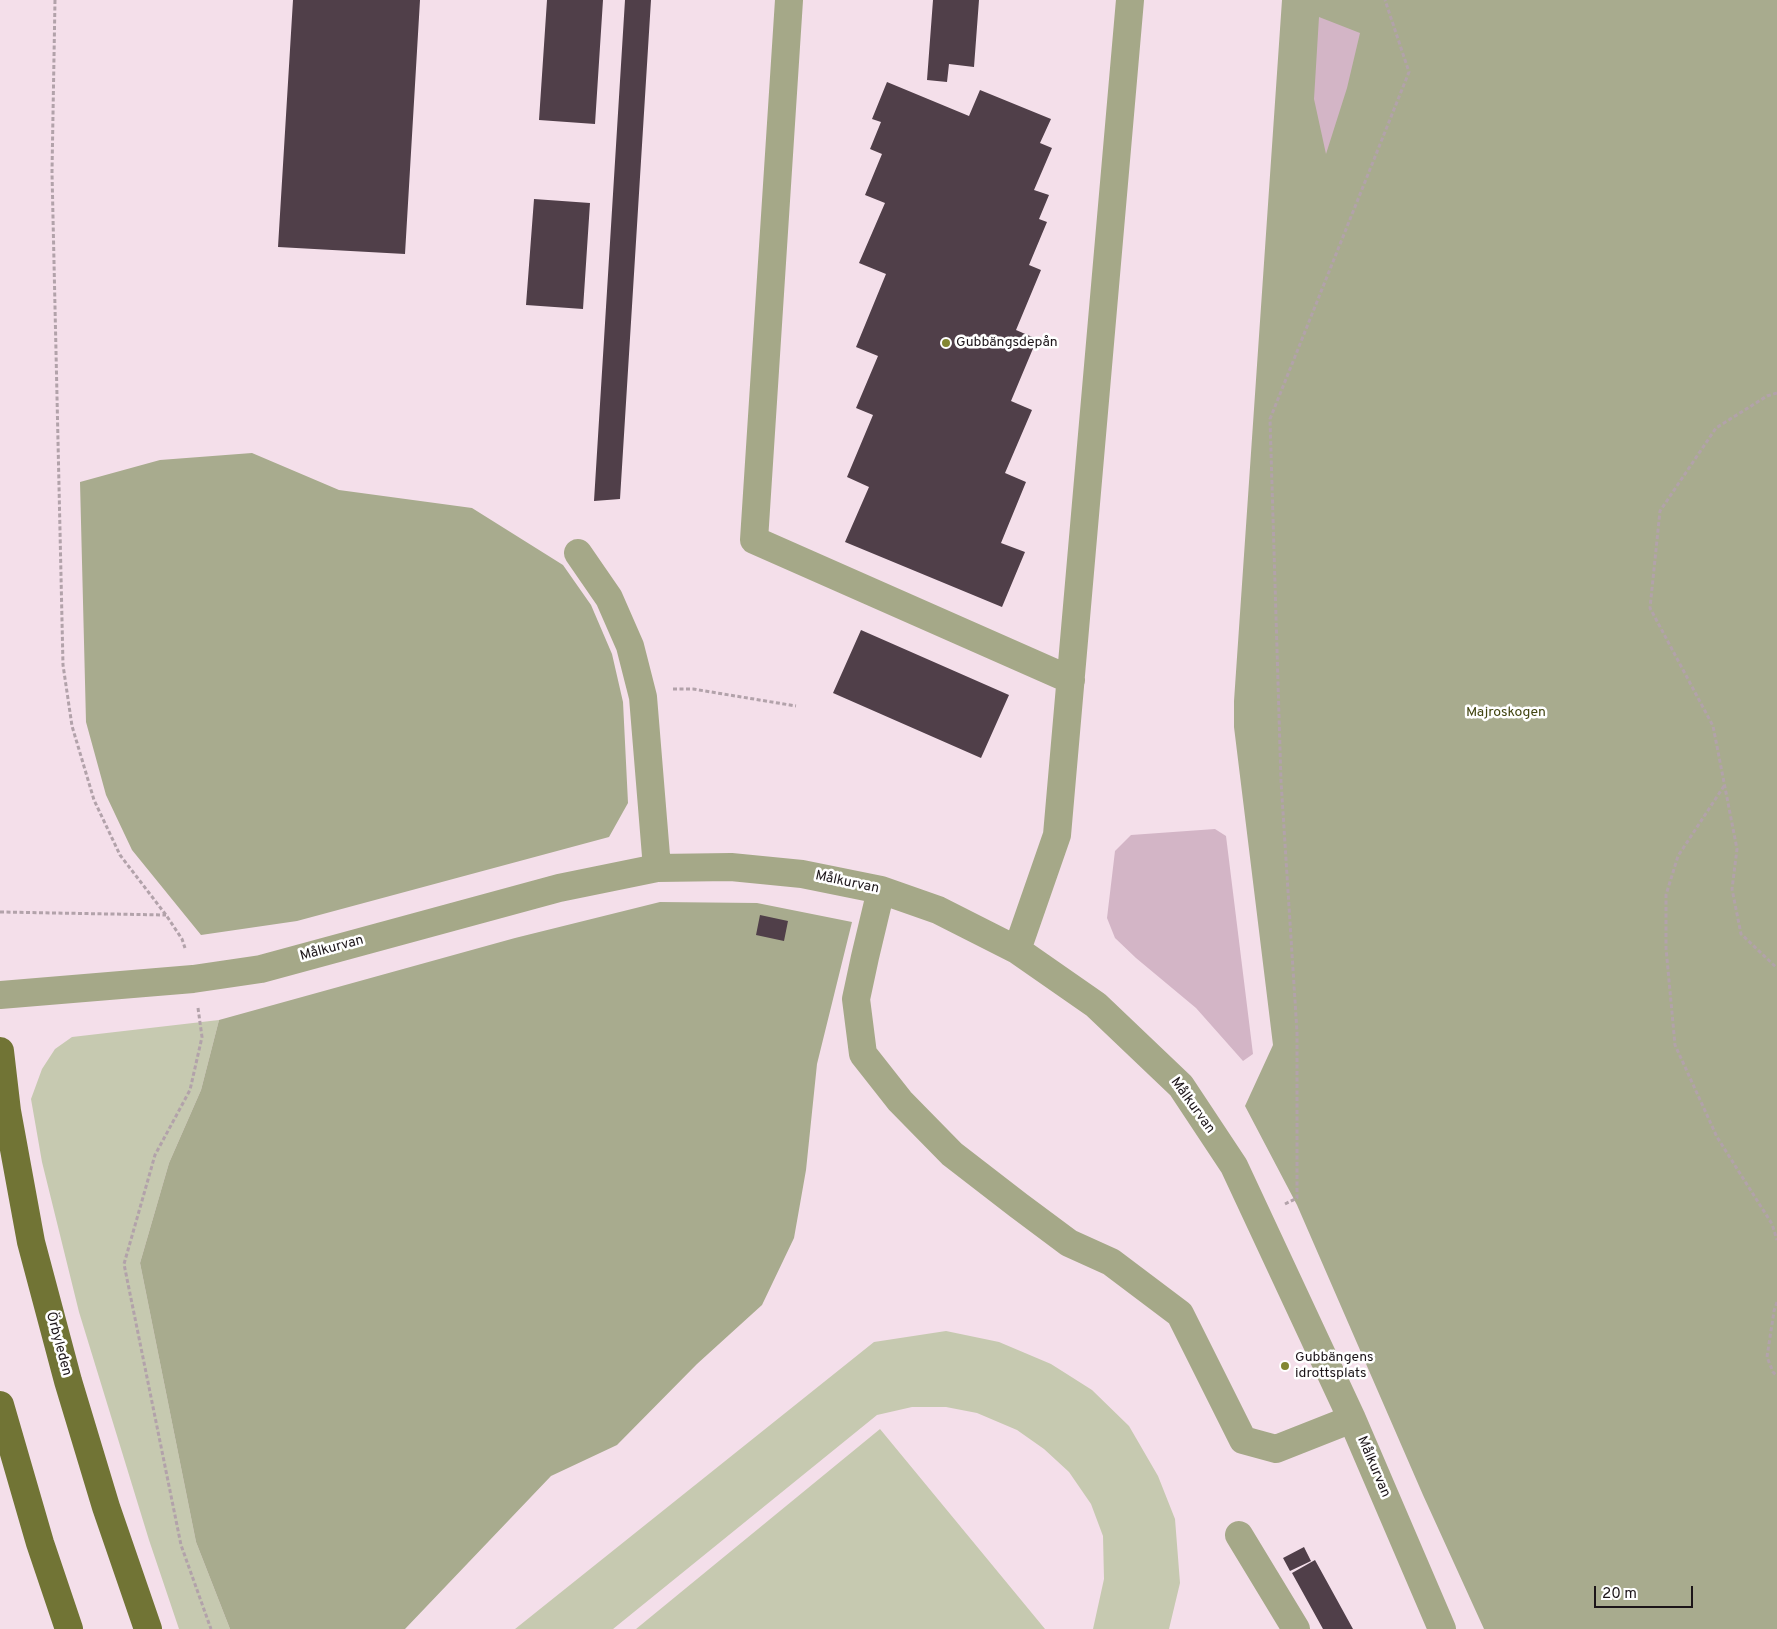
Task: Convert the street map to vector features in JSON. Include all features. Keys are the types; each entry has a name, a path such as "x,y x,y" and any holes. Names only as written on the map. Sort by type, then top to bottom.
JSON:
{"main road":[{"name":"Örbyleden","path":"0,1051 7,1111 31,1242 68,1381 106,1507 148,1629"},
{"path":"0,1405 40,1543 69,1629"}],"street":[{"path":"789,0 754,540 1071,680"},
{"path":"1017,950 1057,835 1130,0"},
{"path":"578,553 609,598 630,646 643,697 657,868"},
{"name":"Målkurvan","path":"0,995 193,979 261,969 559,888 657,868 731,868 802,874 881,890 938,910 1017,950 1096,1005 1181,1086 1234,1166 1352,1419 1442,1629"},
{"path":"881,890 864,957 856,999 863,1054 900,1101 952,1154 1018,1205 1069,1243 1111,1262 1180,1314 1243,1440 1276,1449 1352,1419"},
{"path":"1240,1535 1296,1629"}],"path":[{"path":"55,0 52,172 63,665 72,726 94,800 120,855 182,939 193,979 202,1037 190,1090 155,1155 124,1264 181,1545 211,1629"},
{"path":"1256,1216 1297,1198 1297,1032 1281,781 1270,419 1409,72 1385,0"},
{"path":"1777,393 1767,396 1716,428 1660,512 1650,608 1713,726 1737,849 1732,888 1741,934 1777,968"},
{"path":"643,697 676,688 693,689 796,706"},
{"path":"1725,785 1678,856 1666,894 1666,948 1675,1045 1718,1137 1772,1224 1777,1240"},
{"path":"0,912 166,915"},
{"path":"1777,1302 1774,1310 1767,1357 1773,1372 1777,1376"}],"green space":[{"name":"Majroskogen","path":"1282,0 1777,0 1777,1629 1484,1629 1423,1495 1297,1205 1245,1106 1273,1045 1234,727 1234,701"},
{"path":"252,453 339,490 472,508 563,565 591,605 612,654 623,702 628,803 609,837 297,921 201,935 132,850 106,795 86,722 80,482 160,460"},
{"path":"660,902 757,903 852,922 817,1064 806,1170 794,1238 762,1305 697,1364 617,1445 551,1476 405,1629 230,1629 196,1542 140,1263 169,1163 201,1090 219,1020 515,938"},
{"path":"219,1020 201,1090 169,1163 140,1263 196,1542 230,1629 179,1629 149,1540 79,1312 42,1162 31,1099 42,1069 55,1049 72,1037"},
{"path":"946,1331 999,1342 1051,1364 1092,1390 1129,1426 1158,1476 1175,1519 1180,1583 1169,1629 1093,1629 1104,1579 1103,1536 1091,1504 1069,1472 1044,1449 1017,1430 977,1413 946,1407 912,1407 877,1415 613,1629 515,1629 874,1342"},
{"path":"880,1429 1045,1629 636,1629"}],"shaded area":[{"path":"1319,17 1360,33 1347,88 1326,154 1314,99"},
{"path":"1215,829 1226,836 1253,1054 1243,1061 1196,1008 1115,938 1107,918 1115,851 1131,835"}],"building":[{"path":"293,0 420,0 405,254 278,247"},
{"path":"547,0 603,0 595,124 539,120"},
{"path":"625,0 651,0 620,499 594,501"},
{"path":"933,0 979,0 974,67 949,64 947,82 927,80"},
{"name":"Gubbängsdepån","path":"887,82 969,116 980,90 1051,119 1040,143 1052,148 1034,190 1049,195 1039,219 1047,222 1029,265 1041,270 1016,330 1037,339 1011,401 1032,410 1005,473 1026,482 1001,543 1025,552 1002,607 845,542 869,487 847,477 873,415 856,408 878,356 856,347 886,274 859,263 885,203 865,195 882,154 870,149 881,122 872,119"},
{"path":"534,199 590,203 583,309 526,305"},
{"path":"861,630 1009,695 981,758 833,693"},
{"path":"760,915 788,921 784,941 756,935"},
{"path":"1304,1547 1311,1561 1290,1571 1283,1558"},
{"path":"1315,1560 1353,1629 1323,1629 1292,1573"}],"place":[{"name":"Gubbängsdepån","path":"946,343"},
{"name":"Gubbängens idrottsplats","path":"1285,1366"}]}
